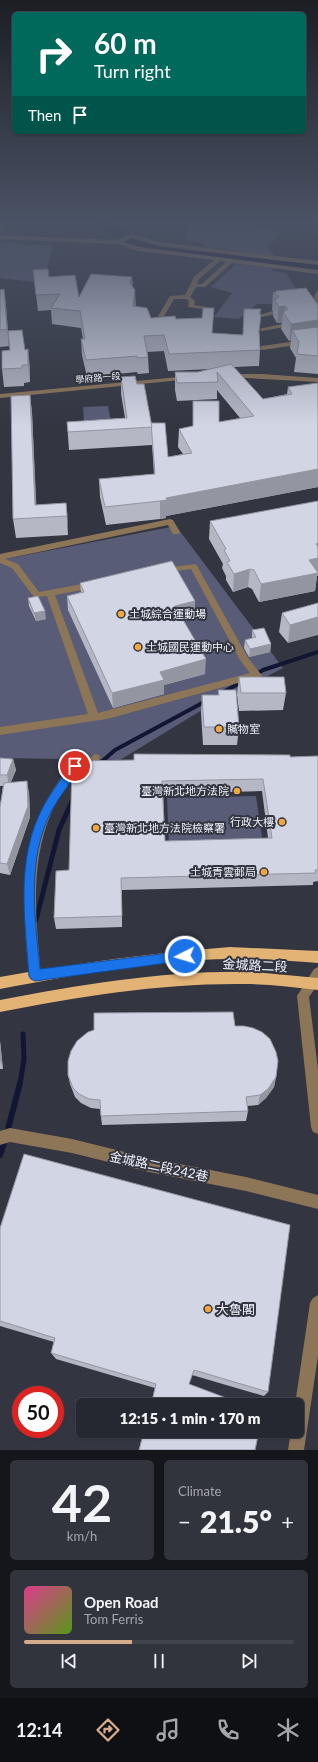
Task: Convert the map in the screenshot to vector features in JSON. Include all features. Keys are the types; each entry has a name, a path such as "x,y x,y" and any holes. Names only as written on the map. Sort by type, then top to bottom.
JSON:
{"main road":[{"name":"金城路二段","path":"0,983 35,976 170,957 230,953 318,957"},
{"name":"金城路二段","path":"0,1006 59,995 174,981 234,978 315,980"}],"street":[{"path":"187,298 191,291"},
{"path":"318,293 314,302 314,311 318,320"},
{"path":"160,318 172,297 187,298 192,300 190,306 185,312 204,315"},
{"path":"190,306 209,309"},
{"path":"262,315 273,313"},
{"path":"262,329 282,326"},
{"path":"262,348 318,340"},
{"path":"218,376 262,376 318,380"},
{"name":"學府路一段","path":"0,396 197,378"},
{"path":"0,559 170,522 176,532"},
{"path":"0,559 15,566 37,595 103,583"},
{"path":"0,731 107,715 257,675 245,660 193,566 156,573"},
{"path":"50,593 94,716"},
{"path":"35,976 28,902 30,864 39,829 47,809 75,766 92,762 95,758"},
{"path":"315,980 303,996 318,1127"},
{"name":"金城路二段242巷","path":"0,1138 10,1135 72,1146 149,1165 246,1184 318,1202"},
{"path":"296,1450 318,1303"}],"shaded area":[{"path":"224,291 297,291 300,295 297,304 257,304 239,319 214,317 232,293"},
{"path":"108,406 113,433 85,436 83,407"},
{"name":"土城綜合運動場","path":"176,526 283,668 197,713 120,760 0,758 0,560"},
{"path":"256,796 263,844 169,847 167,798"}],"building":[{"path":"0,291 4,291 7,329 0,330"},
{"path":"35,291 78,291 79,297 82,291 135,291 133,306 147,308 151,318 175,316 176,319 202,318 203,308 214,308 212,333 243,335 244,309 261,309 259,313 261,315 259,331 260,350 169,354 164,335 144,336 148,357 138,358 137,356 86,360 81,339 85,339 80,311 51,308 60,294 36,295"},
{"path":"276,291 308,291 318,305 318,320 291,324 283,312 288,309 285,306 279,307 274,299 277,299 279,296 273,293"},
{"path":"318,327 318,356 297,354 299,342 292,330"},
{"path":"22,330 25,350 28,349 28,365 22,365 22,368 2,369 2,351 10,350 8,331"},
{"path":"231,364 263,399 292,394 288,387 318,383 318,469 166,498 167,500 105,507 99,479 155,474 151,423 165,423 168,457 192,453 179,429 193,426 193,401 219,401 219,422 254,416 217,372 218,382 177,383 175,372 198,372"},
{"path":"135,376 137,384 144,384 152,427 68,432 67,422 127,418 121,377"},
{"path":"30,395 35,505 66,503 67,516 13,519 11,396"},
{"path":"318,501 318,543 316,544 318,547 318,558 309,560 318,573 261,584 254,570 250,569 234,574 227,562 230,561 224,550 226,549 210,521"},
{"name":"土城國民運動中心","path":"172,561 195,601 175,606 206,659 160,672 164,680 112,693 67,596 84,592 80,583"},
{"path":"38,596 45,611 34,613 28,598"},
{"path":"318,603 318,617 290,625 282,613"},
{"path":"264,628 271,644 250,649 245,640 256,637 252,630"},
{"path":"239,677 284,677 286,693 241,693"},
{"path":"218,690 236,690 239,727 204,727 202,695 219,695"},
{"path":"134,754 290,755 290,757 318,756 318,870 315,870 316,873 121,878 122,916 54,918 56,871 69,870 72,767 75,761 134,760","holes":["263,779 272,838 165,841 162,781"]},
{"path":"0,758 13,759 7,775 0,775"},
{"path":"27,781 28,806 7,864 0,863 0,807 4,783"},
{"path":"233,1012 235,1026 253,1028 262,1032 270,1039 278,1061 276,1077 268,1089 260,1095 246,1097 248,1111 101,1116 100,1100 89,1099 79,1094 73,1088 68,1075 68,1061 71,1051 77,1041 88,1032 94,1030 94,1013"},
{"path":"24,1154 290,1225 268,1392 194,1370 189,1384 226,1398 153,1398 156,1384 51,1353 55,1338 0,1321 0,1228"},
{"path":"142,1438 258,1438 255,1450 139,1450"}],"waterway":[{"path":"255,675 263,670 318,652"},
{"path":"221,693 242,682"},
{"path":"99,764 115,750 206,701"},
{"path":"36,920 59,830 73,799"},
{"path":"20,1084 24,1059 23,1034"},
{"path":"7,1133 20,1083"},
{"path":"0,1155 5,1140"}],"place":[{"name":"土城綜合運動場","path":"121,614"},
{"name":"土城國民運動中心","path":"138,647"},
{"name":"贓物室","path":"219,729"},
{"name":"臺灣新北地方法院","path":"237,791"},
{"name":"行政大樓","path":"282,822"},
{"name":"臺灣新北地方法院檢察署","path":"96,828"},
{"name":"土城青雲郵局","path":"264,872"},
{"name":"大魯閣","path":"208,1309"}],"route":[{"path":"75,766 47,809 39,829 30,864 28,902 35,976 83,968 185,956"}]}
